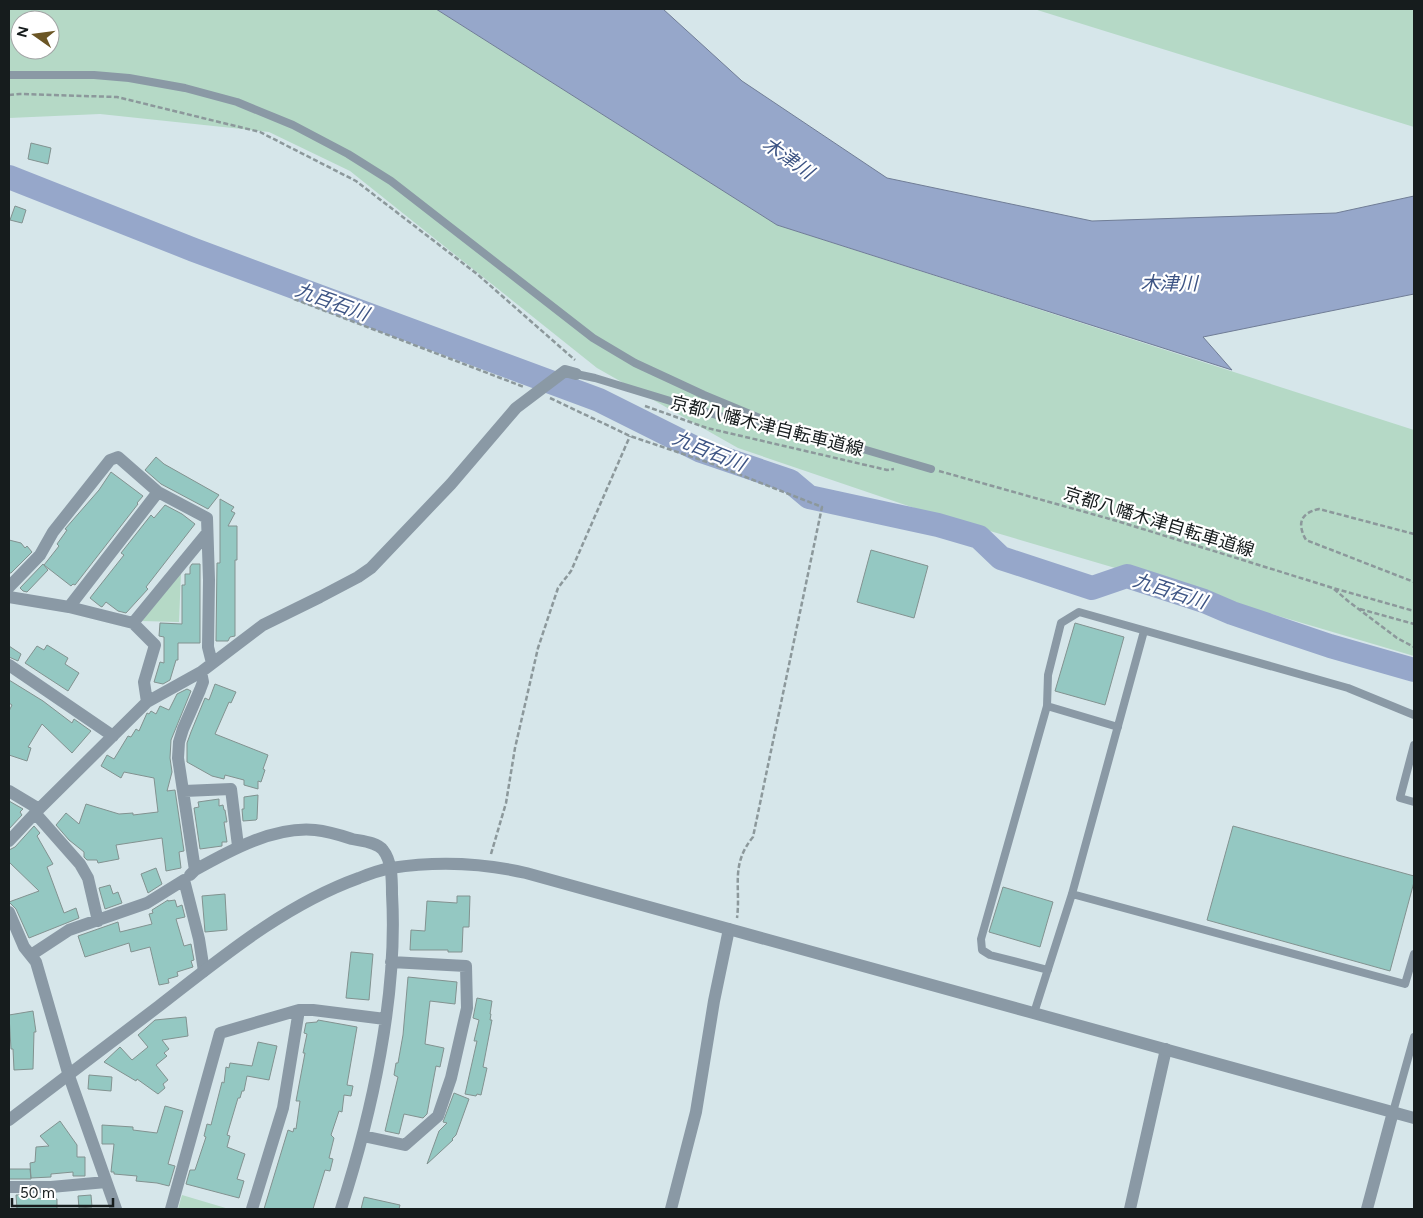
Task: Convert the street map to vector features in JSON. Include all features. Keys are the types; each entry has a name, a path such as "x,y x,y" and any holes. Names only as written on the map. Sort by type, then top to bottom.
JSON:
{"street":[{"path":"9,841 147,702 201,672 263,624 336,589 370,568 451,484 516,408 537,391 570,373"},
{"path":"9,587 40,555 53,532 110,460 118,457 158,492 207,518 209,580 208,647 212,663"},
{"path":"68,607 158,492"},
{"path":"133,623 207,532"},
{"path":"9,597 68,607 133,623 155,645 144,682 147,702"},
{"path":"9,665 112,736"},
{"path":"195,870 178,758 179,742 203,682 201,672"},
{"path":"184,791 231,789 238,846"},
{"path":"9,791 37,811 80,864 88,878 98,921"},
{"path":"31,955 69,930 147,903 184,880 195,870 238,846 284,832 314,830 378,846 384,851 390,868 393,904 391,962 377,1070 363,1136 341,1209"},
{"path":"9,1120 204,971 263,928 301,904 336,886 390,868 444,865 488,866 526,873 1414,1118"},
{"path":"184,880 199,939 204,971"},
{"path":"9,912 24,947 36,962 68,1076 116,1209"},
{"path":"671,1209 696,1112 714,1001 729,929"},
{"path":"363,1136 405,1145 438,1116 451,1078 466,1008 466,966 391,962"},
{"path":"171,1209 220,1033 298,1010 385,1019"},
{"path":"252,1209 283,1108 298,1010"},
{"path":"1130,1209 1166,1050"},
{"path":"1367,1209 1393,1112"},
{"path":"9,1186 51,1187 106,1182"}],"lane":[{"path":"9,76 94,75 129,78 185,88 237,102 293,126 348,154 391,181 593,338 635,363 704,395 767,420 931,469"},
{"path":"570,373 595,378 736,421 767,420"},
{"path":"1048,970 990,956 982,950 981,939 1047,706 1048,675 1061,622 1079,612 1348,688 1414,715"},
{"path":"1034,1013 1072,894 1144,631"},
{"path":"1047,706 1118,727"},
{"path":"1414,745 1400,798 1414,802"},
{"path":"1072,894 1406,984 1414,954"},
{"path":"1393,1112 1414,1038"}],"path":[{"path":"9,95 117,97 260,132 356,181 477,274 595,378"},
{"path":"294,299 537,391 630,436 710,463 822,506 753,837 744,848 739,868 736,924 729,929"},
{"name":"京都八幡木津自転車道線","path":"642,404 707,428 887,470 896,469"},
{"path":"488,866 506,803 515,748 538,648 558,588 571,571 630,436"},
{"name":"京都八幡木津自転車道線","path":"931,469 1117,521 1414,611"},
{"path":"1414,534 1319,509 1311,511 1303,517 1301,524 1301,532 1306,540 1414,582"},
{"path":"1333,588 1397,638 1414,647"},
{"path":"1358,609 1414,624"}],"green space":[{"path":"9,9 436,9 777,225 1414,430 1414,656 929,513 738,448 597,368 350,171 269,132 100,114 9,118"},
{"path":"1034,9 1414,9 1414,127"},
{"path":"181,573 179,622 142,621"},
{"path":"182,1195 229,1209 178,1209"}],"water":[{"name":"木津川","path":"436,9 663,9 742,81 887,178 1092,221 1336,213 1414,196 1414,294 1203,337 1232,370 777,225"}],"building":[{"path":"31,143 51,148 48,164 28,159"},
{"path":"15,206 26,210 22,223 10,220"},
{"path":"156,457 164,464 219,495 208,509 161,484 145,470"},
{"path":"111,472 143,496 75,585 71,586 44,565 59,546 57,544 67,530 65,529 99,490"},
{"path":"220,499 234,507 231,511 235,513 228,526 237,526 235,636 230,637 228,641 216,641 217,563 220,563"},
{"path":"165,505 195,524 146,587 148,589 126,613 118,611 106,602 102,607 100,606 90,598 124,555 121,553 151,515 154,518"},
{"path":"9,540 21,543 25,548 27,546 32,552 11,573 9,573"},
{"path":"871,550 928,566 914,618 857,602"},
{"path":"43,564 48,570 27,592 23,591 20,588"},
{"path":"192,564 200,564 200,643 178,643 178,660 176,660 170,680 163,684 154,682 160,662 164,663 164,637 159,636 160,623 182,624 182,585 185,585 185,574 190,574"},
{"path":"1075,623 1124,637 1105,705 1055,691"},
{"path":"47,645 68,658 65,664 79,673 68,691 25,663 37,646 44,650"},
{"path":"9,646 21,654 18,661 9,657"},
{"path":"9,680 43,701 72,723 74,719 91,731 72,753 42,724 28,747 31,748 27,761 9,755 9,711 12,705 9,703"},
{"path":"215,684 236,692 231,703 229,702 215,734 268,755 261,782 258,781 258,789 244,785 244,780 225,775 224,779 212,776 187,762 187,743 205,698 209,700"},
{"path":"187,689 191,691 171,740 170,758 172,772 167,791 175,790 184,851 179,852 181,868 166,871 162,838 116,845 119,859 98,863 97,860 87,860 84,857 84,852 69,840 56,825 66,813 79,824 86,804 119,814 133,813 133,815 158,812 154,778 124,772 121,778 101,766 107,755 114,759 128,736 131,737 136,729 139,731 147,713 149,714 151,711 156,714 160,706 169,710 177,694"},
{"path":"258,795 257,819 243,821 244,797"},
{"path":"219,799 219,806 223,805 225,810 227,822 224,822 227,842 222,842 222,846 200,849 194,808 199,807 198,802"},
{"path":"9,801 23,809 20,812 22,815 9,829"},
{"path":"34,826 40,833 37,836 53,864 47,867 64,913 76,908 79,918 29,938 16,909 9,902 39,891 9,862 9,850 15,847"},
{"path":"1233,826 1414,876 1390,971 1207,920"},
{"path":"156,868 162,884 148,893 141,874"},
{"path":"110,885 113,894 118,892 122,903 105,909 99,888"},
{"path":"1003,887 1053,902 1040,947 989,932"},
{"path":"225,894 227,930 205,932 202,896"},
{"path":"457,896 470,896 469,927 463,927 462,952 410,950 411,930 425,931 427,901 457,903"},
{"path":"168,900 175,900 177,907 182,905 185,917 176,919 184,946 191,944 194,960 191,961 193,967 177,972 178,976 168,979 169,983 159,985 150,947 131,952 129,943 85,957 78,936 118,922 120,932 152,924 149,914 153,913 152,910"},
{"path":"351,952 373,954 369,1000 346,998"},
{"path":"408,977 457,982 455,1004 430,1001 425,1044 444,1048 440,1067 436,1066 427,1114 423,1118 404,1114 399,1134 385,1131 398,1077 394,1075 403,1035"},
{"path":"477,998 492,1001 490,1020 492,1020 483,1067 487,1068 481,1095 477,1094 476,1096 465,1094 477,1041 474,1041 479,1020 473,1018"},
{"path":"33,1011 36,1032 34,1032 33,1069 14,1070 9,1015"},
{"path":"186,1017 188,1036 162,1040 169,1049 164,1053 167,1056 156,1065 168,1080 163,1084 165,1088 158,1094 137,1079 136,1081 104,1062 120,1047 132,1060 148,1047 138,1035 155,1020"},
{"path":"318,1020 357,1027 347,1085 353,1086 351,1096 344,1095 342,1112 339,1111 331,1135 334,1138 329,1158 333,1159 330,1171 325,1170 313,1209 264,1209 288,1130 293,1132 294,1128 296,1129 300,1101 296,1101 305,1053 303,1053 307,1034 304,1033 306,1023 317,1022"},
{"path":"258,1042 277,1046 269,1080 247,1076 244,1091 242,1091 240,1098 238,1098 227,1135 230,1136 227,1147 245,1154 237,1179 244,1181 239,1198 186,1184 190,1170 195,1170 206,1137 204,1136 207,1124 211,1125 222,1082 224,1083 226,1067 229,1068 230,1063 252,1066"},
{"path":"89,1075 112,1077 111,1091 88,1089"},
{"path":"454,1093 469,1099 456,1135 427,1164 439,1131 447,1123 443,1122"},
{"path":"165,1106 183,1111 168,1164 175,1166 169,1186 136,1181 137,1176 114,1174 114,1172 111,1172 114,1144 102,1144 102,1125 133,1127 133,1130 157,1133"},
{"path":"60,1121 77,1145 77,1157 85,1157 85,1176 73,1176 73,1172 51,1174 51,1177 31,1178 30,1163 35,1162 36,1147 49,1146 40,1136"},
{"path":"9,1169 30,1169 31,1179 9,1179"},
{"path":"16,1195 31,1195 31,1198 57,1199 57,1209 17,1209"},
{"path":"91,1195 92,1207 79,1208 78,1196"},
{"path":"364,1197 400,1205 399,1209 361,1209"}],"waterway":[{"name":"九百石川","path":"9,177 194,250 599,400 701,451 790,481 809,497 938,525 979,537 1001,558 1092,588 1127,576 1330,646 1414,670"}]}
